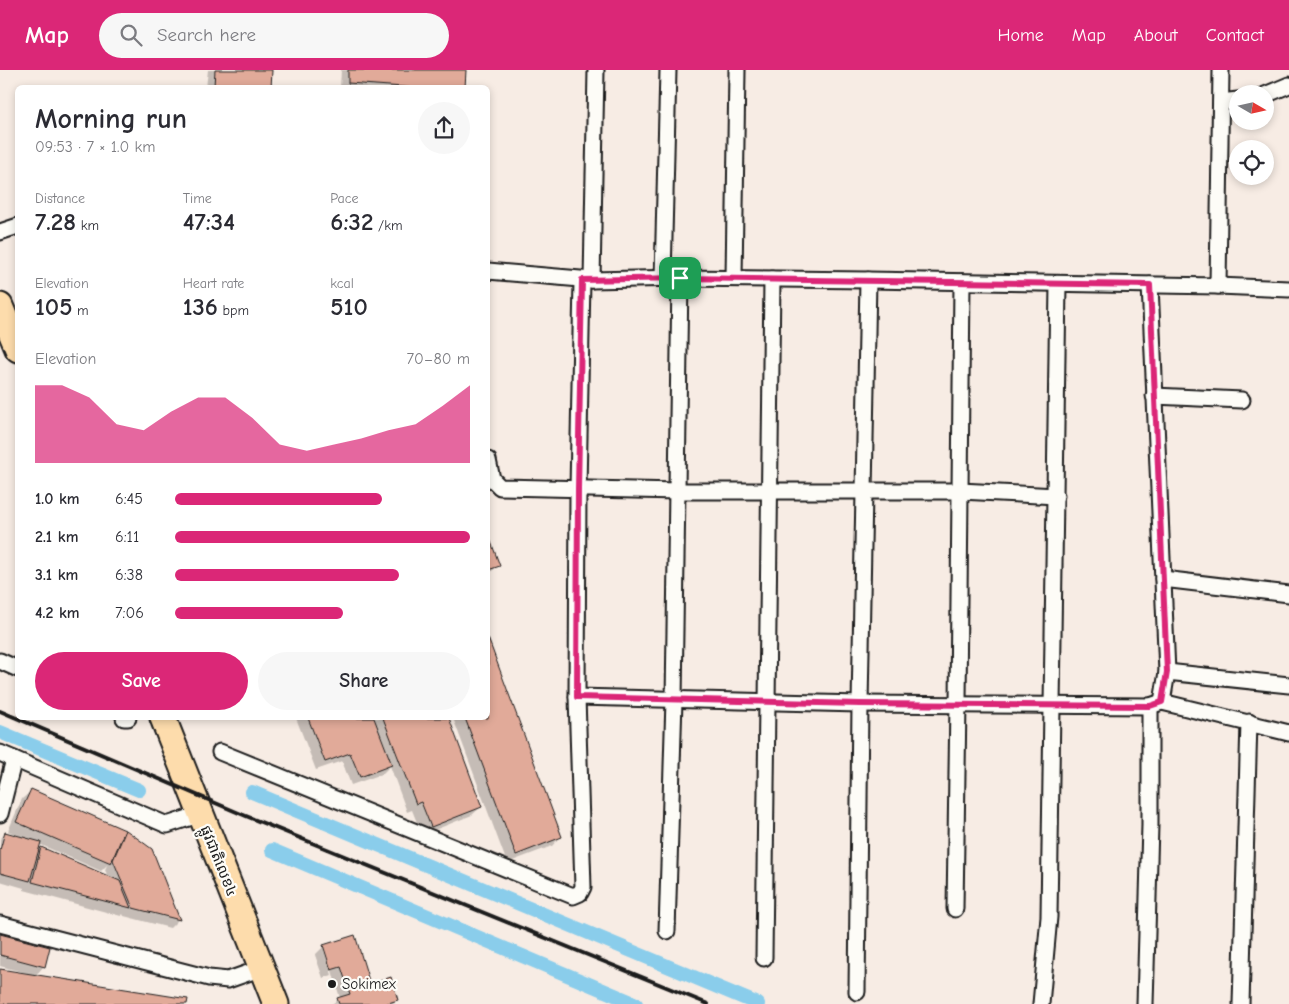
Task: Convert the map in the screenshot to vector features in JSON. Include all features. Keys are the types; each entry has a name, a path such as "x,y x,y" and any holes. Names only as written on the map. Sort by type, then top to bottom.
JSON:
{"highway":[{"name":"ផ្លូវជាតិលេខ៤","path":"164,720 276,1004"}],"street":[{"path":"220,752 572,896 580,893 582,887 577,697 578,489 596,70"},
{"path":"663,278 668,70"},
{"path":"734,278 736,70"},
{"path":"1218,286 1221,70"},
{"path":"1274,91 1289,85"},
{"path":"1221,102 1229,101"},
{"path":"0,232 15,227"},
{"path":"490,271 587,280 734,278 1218,286 1289,289"},
{"path":"667,931 674,700 680,278"},
{"path":"764,958 772,279"},
{"path":"857,992 863,490 868,280"},
{"path":"955,909 962,282"},
{"path":"1041,1004 1049,917 1058,284"},
{"path":"1145,1004 1150,825 1156,704 1167,672 1150,285"},
{"path":"1154,396 1242,400"},
{"path":"490,470 492,479 500,487 678,491 960,491 1056,496"},
{"path":"1163,579 1289,594"},
{"path":"0,661 15,668"},
{"path":"1167,672 1289,685"},
{"path":"577,697 860,704 1156,704 1249,722 1289,733"},
{"path":"1241,1004 1249,722"},
{"path":"0,814 7,756 167,825 201,814"},
{"path":"0,924 209,978 228,980 262,968"}],"building":[{"path":"215,70 272,70 271,85 214,85"},
{"path":"348,70 466,70 465,85 376,85 348,83"},
{"path":"490,539 500,566 490,569"},
{"path":"490,643 562,837 516,855 466,720 490,720"},
{"path":"309,720 375,720 392,765 360,777 350,753 325,762"},
{"path":"384,720 450,720 482,807 431,827 421,802 416,804"},
{"path":"31,789 125,830 111,863 16,822"},
{"path":"126,830 152,849 180,920 133,908 113,860"},
{"path":"5,832 41,842 30,881 0,873 0,850"},
{"path":"41,847 120,881 131,908 32,882"},
{"path":"0,934 50,947 45,967 0,955"},
{"path":"355,935 370,984 391,977 398,1000 385,1004 339,1004 337,998 350,994 341,967 331,970 323,945"},
{"path":"0,969 188,999 187,1004 0,1004"}],"waterway":[{"path":"0,732 139,790"},
{"path":"252,792 758,1004"},
{"path":"272,850 636,1004"}],"railway":[{"path":"0,711 15,717"},
{"path":"21,720 246,816 708,1004"}],"place":[{"name":"Sokimex","path":"332,984"}],"route":[{"path":"680,278 1150,285 1167,672 1162,702 1150,706 958,703 860,704 577,697 582,280 680,278"}]}
